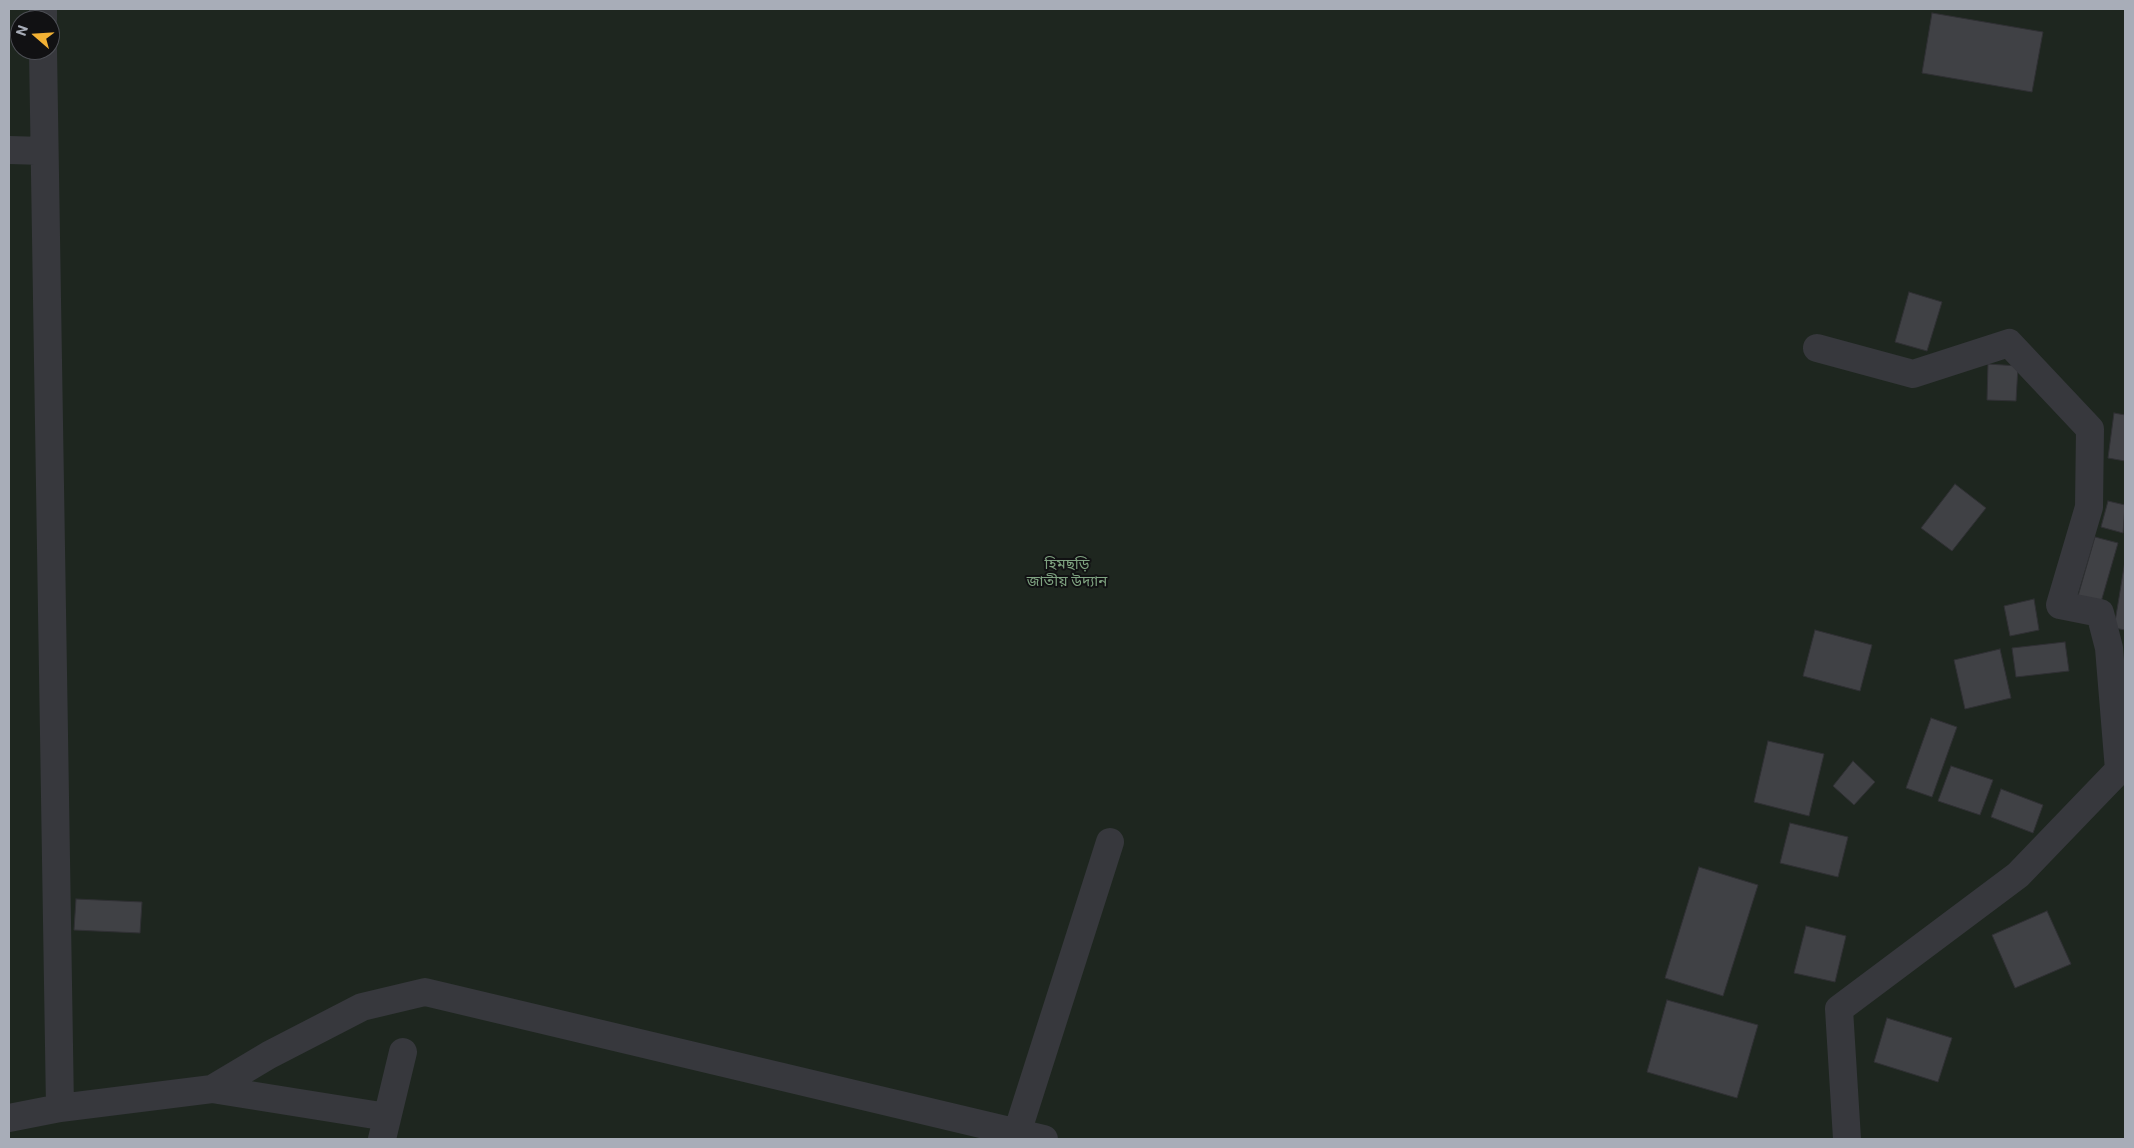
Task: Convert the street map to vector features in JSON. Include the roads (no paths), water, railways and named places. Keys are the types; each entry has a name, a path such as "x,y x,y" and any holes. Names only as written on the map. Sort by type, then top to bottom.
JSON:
{"street":[{"path":"43,60 60,1108"},
{"path":"9,150 44,150"},
{"path":"1817,348 1914,374 2009,342 2090,429 2090,507 2060,605 2100,613 2109,648 2119,770 2018,875 1840,1009 1847,1139"},
{"path":"1017,1133 1110,842"},
{"path":"212,1089 269,1055 362,1008 425,992 1044,1139"},
{"path":"9,1118 60,1108 212,1089 385,1128 402,1052"}],"park label":[{"name":"হিমছড়ি জাতীয় উদ্যান","path":"1067,574"}]}
